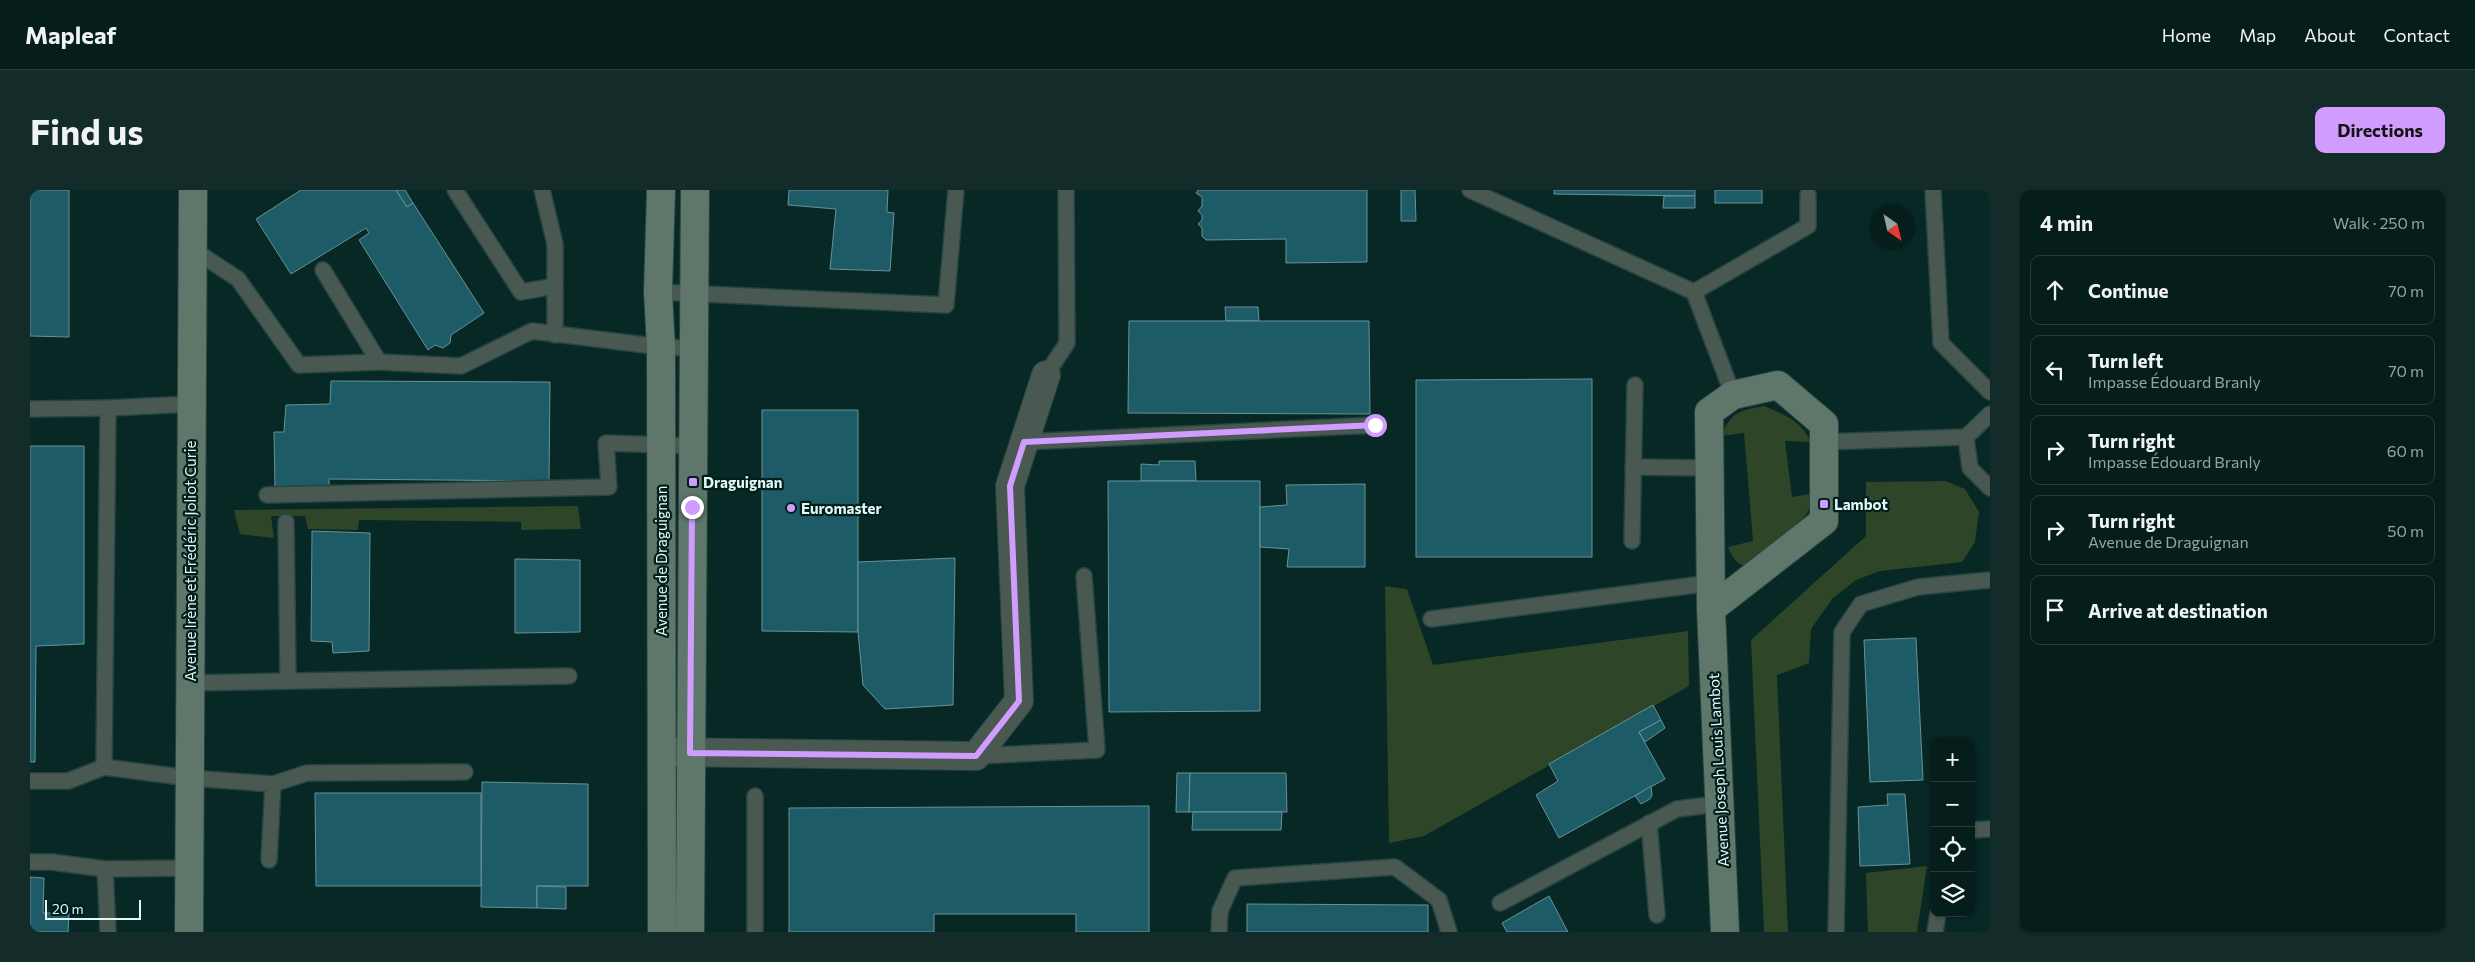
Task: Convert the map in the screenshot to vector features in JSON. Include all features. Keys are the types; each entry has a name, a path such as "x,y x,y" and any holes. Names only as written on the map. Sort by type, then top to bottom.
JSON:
{"street":[{"name":"Avenue Irène et Frédéric Joliot Curie","path":"189,932 193,190"},
{"name":"Avenue de Draguignan","path":"660,190 658,292 661,347 662,932"},
{"name":"Avenue de Draguignan","path":"690,932 695,190"},
{"path":"662,752 976,756 1019,701 1010,486 1046,376"},
{"name":"Avenue Joseph Louis Lambot","path":"1711,596 1824,521 1824,424 1778,385 1733,395 1709,412 1711,596 1718,804 1725,932"}],"lane":[{"path":"456,190 521,292 554,286"},
{"path":"542,190 554,244 555,335"},
{"path":"658,292 946,305 956,190"},
{"path":"1046,376 1067,343 1066,190"},
{"path":"1470,190 1694,292 1733,395"},
{"path":"1933,190 1941,342 1990,392"},
{"path":"1694,292 1808,226 1808,195"},
{"path":"192,249 238,279 299,365 379,362 461,366 532,331 661,347 693,348"},
{"path":"324,270 379,362"},
{"path":"1632,541 1635,385"},
{"path":"30,409 191,404"},
{"path":"104,767 108,408"},
{"path":"1824,442 1966,437 1990,414"},
{"path":"1024,442 1375,425"},
{"path":"1966,437 1970,468 1990,488"},
{"path":"267,496 609,487 606,443 693,446"},
{"path":"1633,467 1709,468"},
{"path":"286,522 288,681"},
{"path":"976,756 1097,750 1084,576"},
{"path":"1836,932 1842,632 1861,604 1918,587 1990,580"},
{"path":"1431,619 1711,596"},
{"path":"189,683 569,676"},
{"path":"30,781 68,781 104,767 189,778 273,784 306,773 465,772"},
{"path":"269,860 273,784"},
{"path":"755,796 755,932"},
{"path":"1500,903 1677,808 1718,804"},
{"path":"1649,823 1657,914"},
{"path":"1975,830 1990,830"},
{"path":"30,862 52,862 105,870 189,868"},
{"path":"1219,932 1220,911 1235,878 1394,867 1439,900 1449,932"},
{"path":"105,870 108,932"},
{"path":"1935,932 1937,917"}],"green space":[{"path":"1764,406 1797,423 1811,442 1785,441 1792,497 1816,493 1806,515 1751,569 1736,561 1728,547 1753,541 1744,433 1721,436 1729,421 1737,414 1748,409"},
{"path":"1945,481 1965,489 1979,512 1975,542 1962,562 1880,571 1856,580 1833,598 1811,629 1809,663 1777,675 1788,932 1764,932 1751,640 1866,536 1866,482"},
{"path":"578,506 581,529 521,530 521,522 359,520 358,530 308,529 305,516 271,516 274,538 240,534 234,510"},
{"path":"1385,586 1407,589 1433,665 1688,631 1689,686 1424,836 1389,843"},
{"path":"1927,866 1917,932 1868,932 1866,873"}],"building":[{"path":"30,190 69,190 69,337 30,336"},
{"path":"301,190 396,190 407,207 413,203 484,313 451,335 450,343 443,348 435,345 428,350 359,240 369,233 366,228 291,274 256,219"},
{"path":"396,190 405,190 413,203 407,207"},
{"path":"789,190 888,190 887,212 894,213 890,271 830,269 836,209 788,205"},
{"path":"1198,190 1367,190 1367,262 1286,263 1286,239 1206,240 1202,236 1202,228 1198,224 1202,220 1202,215 1198,211 1202,206 1202,197 1196,193"},
{"path":"1401,190 1415,190 1416,221 1401,221"},
{"path":"1554,190 1695,190 1695,196 1554,194"},
{"path":"1715,190 1762,190 1762,203 1715,203"},
{"path":"1664,196 1695,196 1695,208 1663,208"},
{"path":"1225,307 1258,307 1259,321 1226,321"},
{"path":"1129,321 1369,321 1370,414 1128,413"},
{"path":"1592,379 1592,557 1416,557 1416,380"},
{"path":"331,381 550,382 549,481 329,479 329,487 275,487 274,432 284,432 286,405 330,404"},
{"path":"762,410 858,410 858,632 762,631"},
{"path":"30,446 84,446 84,644 36,646 35,762 30,762"},
{"path":"1159,461 1195,461 1196,481 1141,481 1141,464 1159,465"},
{"path":"1108,481 1260,481 1260,711 1109,712"},
{"path":"1365,484 1365,567 1287,567 1289,549 1260,547 1260,507 1287,505 1286,485"},
{"path":"312,531 370,533 369,651 333,653 332,642 311,641"},
{"path":"955,558 953,705 885,709 863,685 858,632 858,562"},
{"path":"515,559 580,560 580,632 515,633"},
{"path":"1916,638 1923,780 1870,782 1864,640"},
{"path":"1653,705 1661,720 1639,732 1665,779 1559,838 1536,795 1558,781 1549,764"},
{"path":"1661,720 1665,728 1645,742 1639,732"},
{"path":"1177,773 1190,773 1189,812 1176,812"},
{"path":"1190,773 1286,773 1287,812 1189,812"},
{"path":"482,782 588,784 588,886 537,886 537,908 481,907"},
{"path":"1651,786 1652,795 1650,799 1641,804 1635,796"},
{"path":"315,793 481,793 481,886 316,886"},
{"path":"1887,794 1905,794 1910,864 1860,866 1858,807 1888,805"},
{"path":"1149,806 1149,932 1076,932 1076,914 934,914 934,932 789,932 789,808"},
{"path":"1193,812 1282,812 1281,830 1192,830"},
{"path":"30,877 44,878 43,913 69,913 68,932 30,932"},
{"path":"537,886 566,887 566,909 537,908"},
{"path":"1549,896 1568,932 1507,932 1502,923"},
{"path":"1247,904 1428,905 1428,932 1247,932"}],"place":[{"name":"Draguignan","path":"693,482"},
{"name":"Lambot","path":"1824,504"},
{"name":"Euromaster","path":"791,508"}],"route":[{"path":"692,507 690,753 976,756 1019,701 1010,486 1024,442 1375,425"}]}
